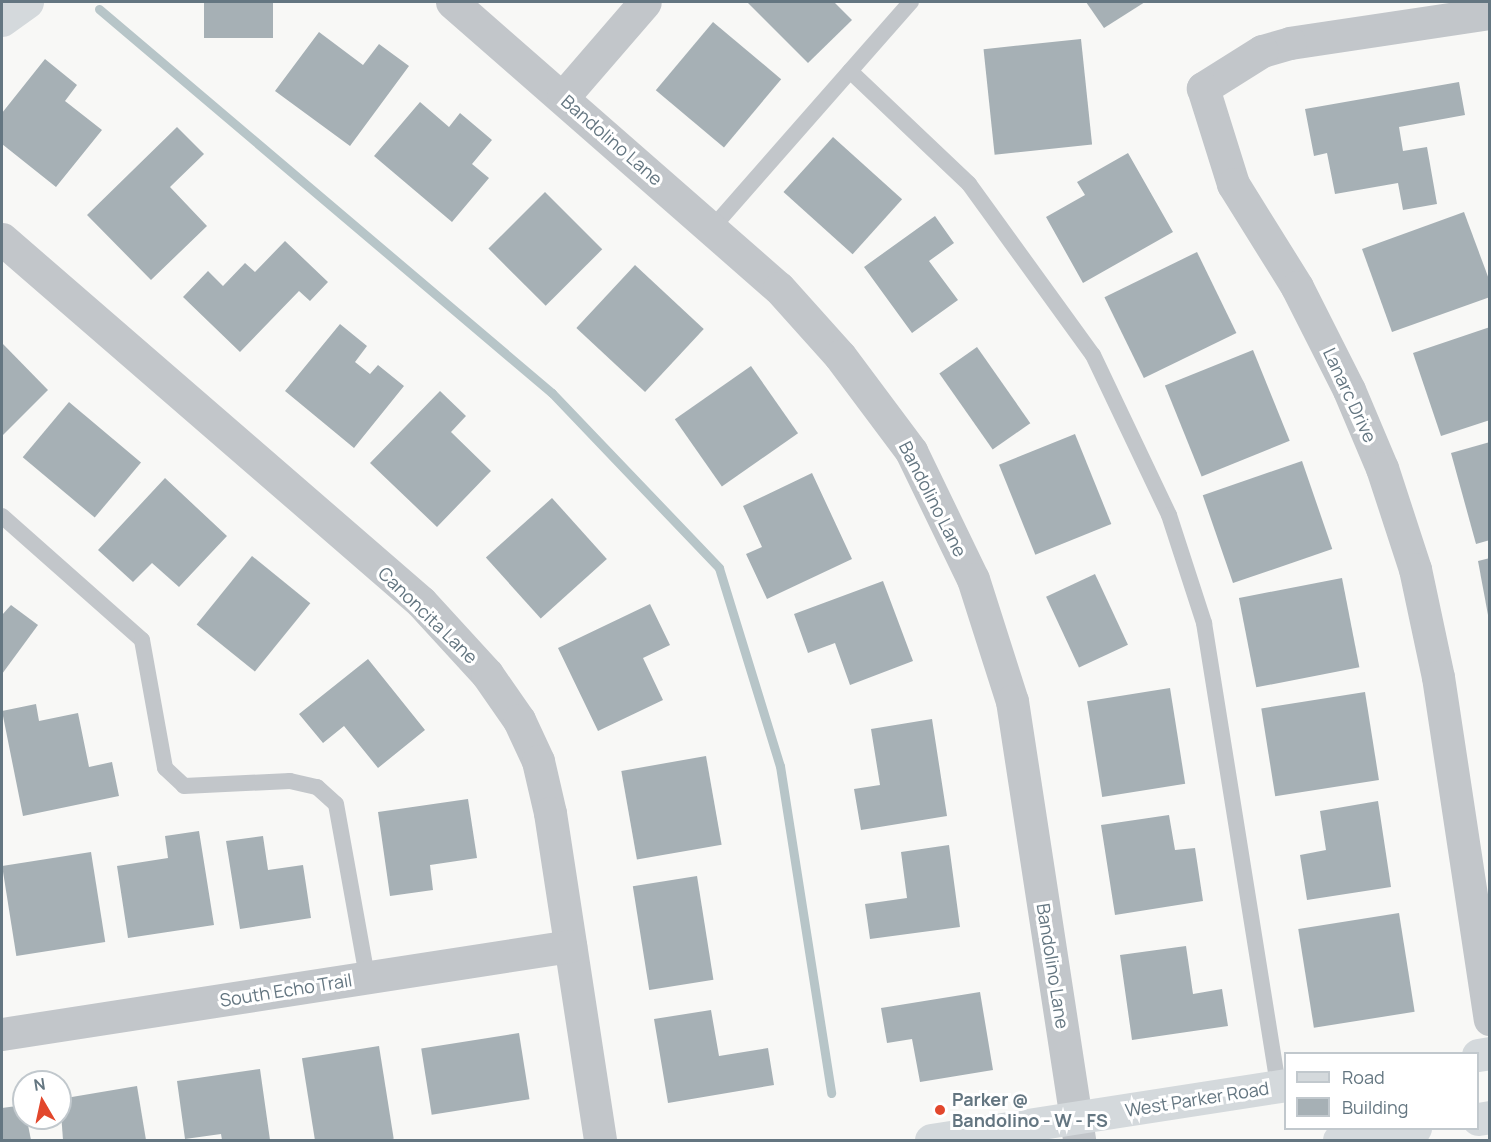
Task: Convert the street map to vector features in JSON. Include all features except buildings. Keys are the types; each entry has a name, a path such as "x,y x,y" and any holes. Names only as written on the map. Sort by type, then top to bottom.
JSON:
{"main road":[{"path":"2,20 27,2"},
{"name":"West Parker Road","path":"931,1140 1078,1129 1282,1086"},
{"path":"1339,1140 1403,1130"}],"street":[{"name":"Bandolino Lane","path":"452,2 712,227 779,288 878,404 911,451 973,579 1012,701 1078,1129"},
{"path":"563,97 645,2"},
{"name":"Lanarc Drive","path":"1490,13 1290,43 1262,51 1203,88 1233,184 1297,287 1349,390 1382,468 1415,569 1438,677 1490,1019"},
{"name":"Canoncita Lane","path":"2,239 421,602 487,674 519,720 538,761 600,1140"},
{"name":"South Echo Trail","path":"2,1034 570,946"}],"lane":[{"path":"712,227 911,2"},
{"path":"850,71 969,184 1094,355 1168,515 1204,623 1282,1086"},
{"path":"2,516 142,640 165,768 184,786 290,781 316,787 336,804 367,977"}],"waterway":[{"path":"99,9 552,393 719,568 780,766 831,1093"}],"place":[{"name":"Parker @ Bandolino - W - FS","path":"940,1110"}]}
